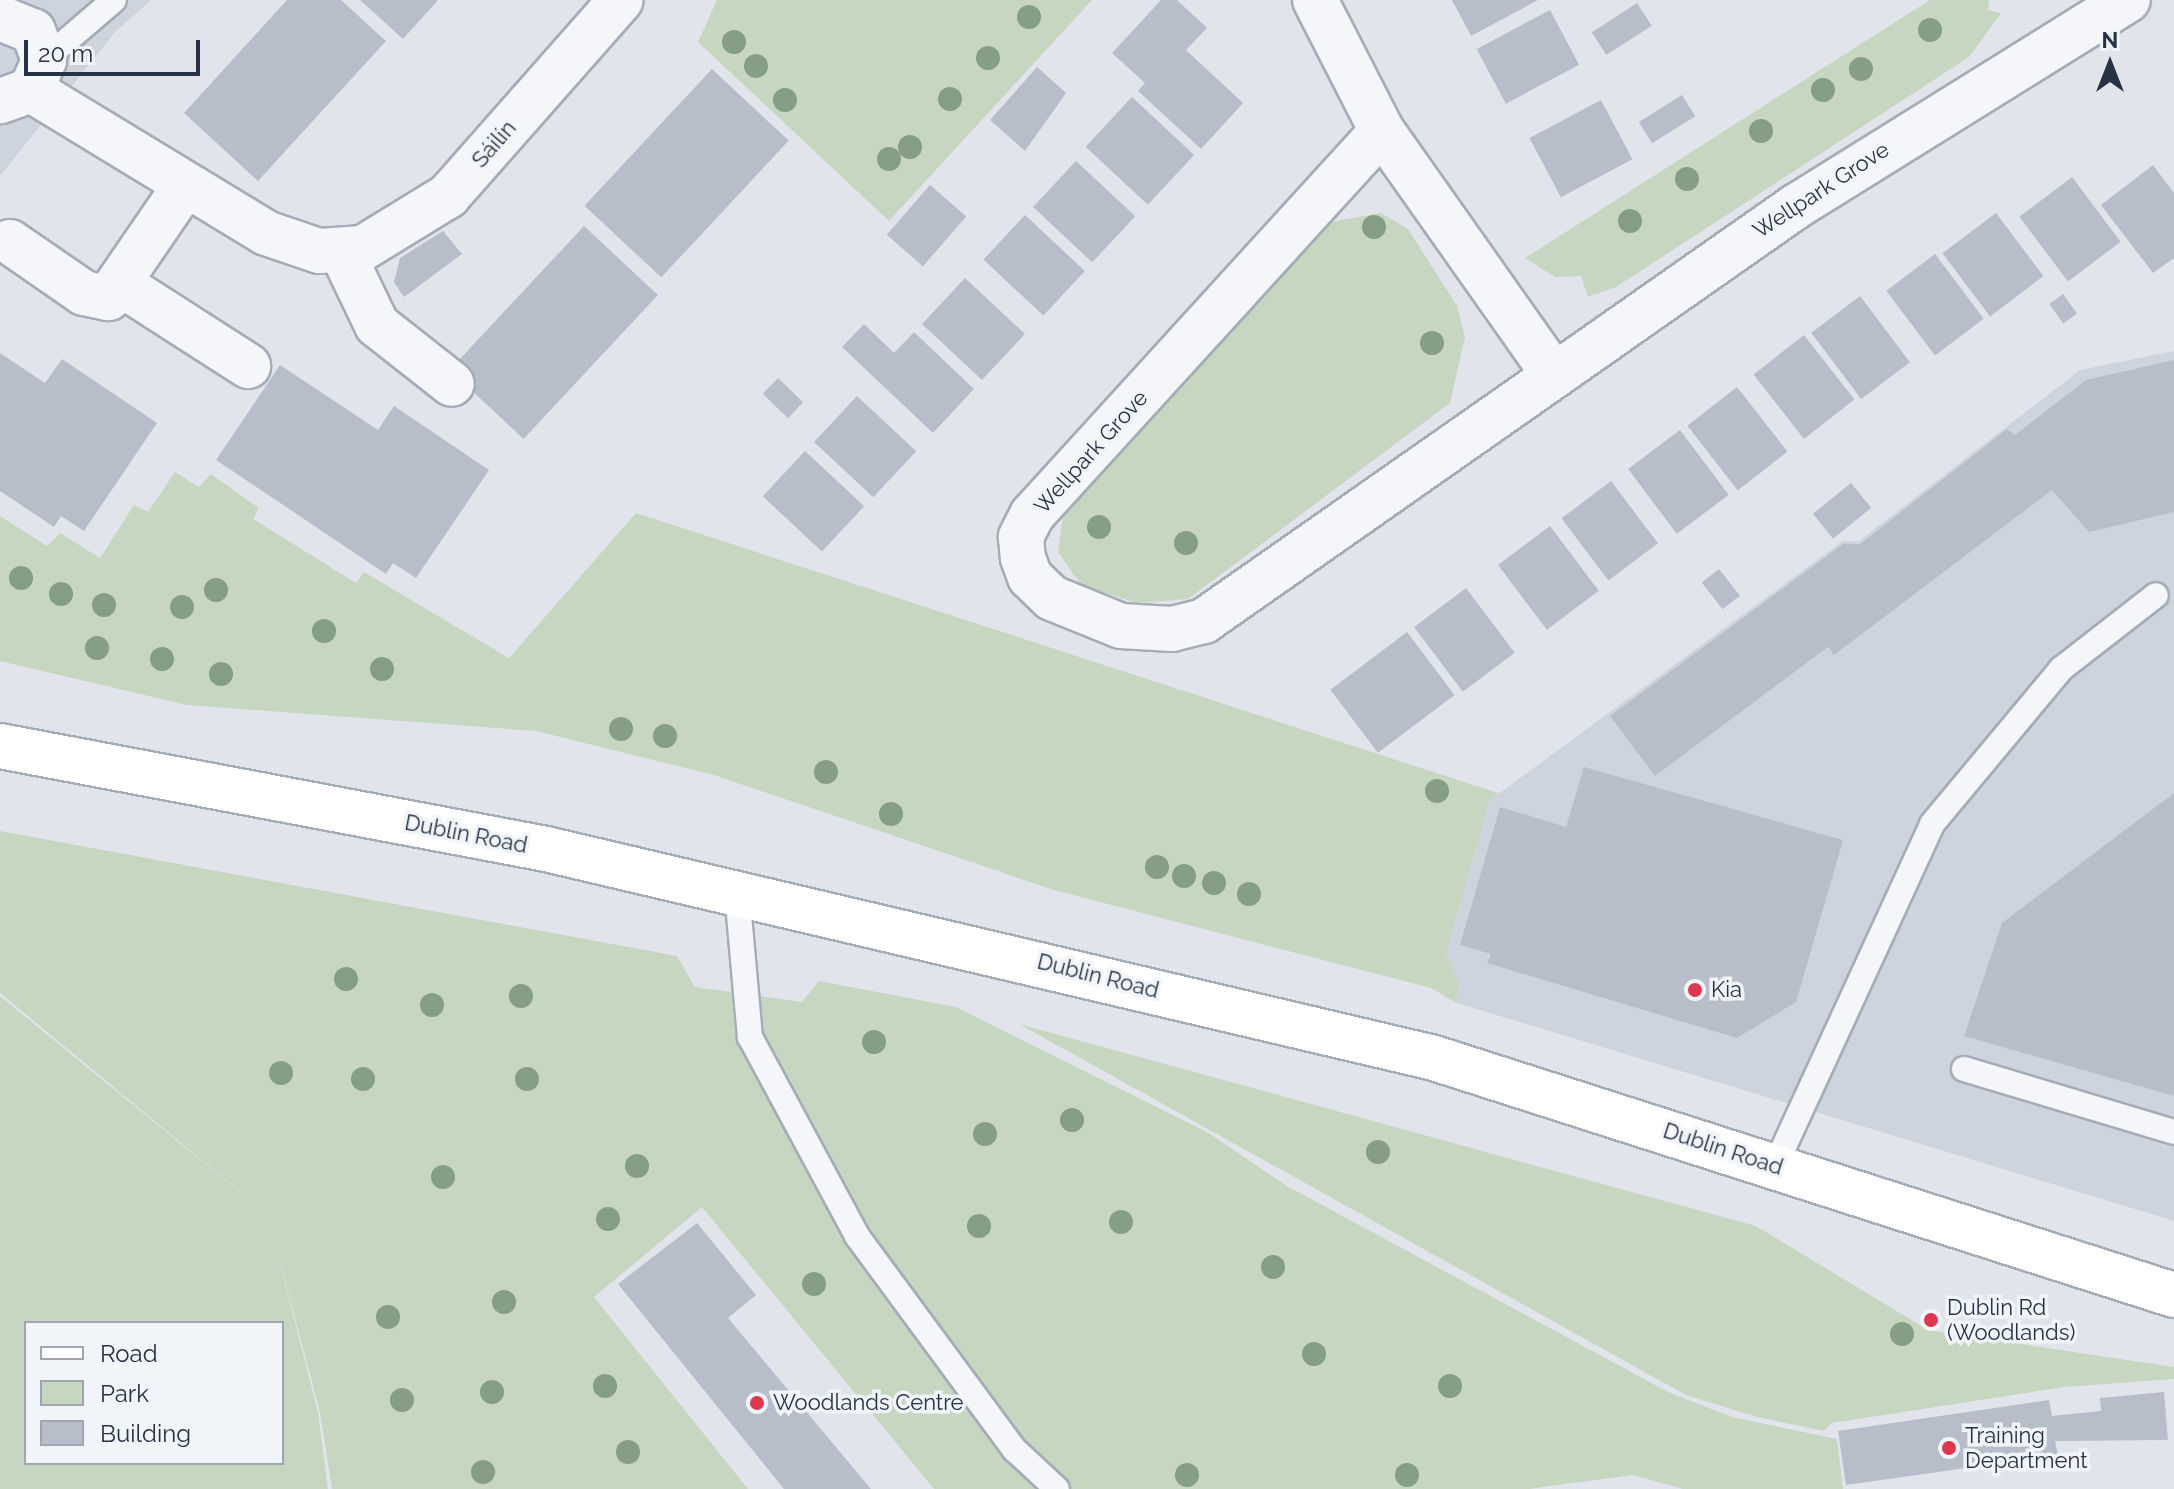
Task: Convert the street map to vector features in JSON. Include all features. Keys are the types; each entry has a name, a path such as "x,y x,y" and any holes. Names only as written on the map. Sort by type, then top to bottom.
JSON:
{"main road":[{"name":"Dublin Road","path":"0,746 737,892 1434,1058 2172,1288"}],"street":[{"name":"Sáilín","path":"25,84 184,187 297,246 341,250 387,238 448,196 621,0"},
{"path":"1315,0 1382,131 1552,372"},
{"name":"Wellpark Grove","path":"1382,131 1032,515 1021,537 1030,577 1052,598 1121,626 1172,629 1204,621 1552,372 2102,6"},
{"path":"0,18 33,31 25,84"},
{"path":"10,242 92,296 108,298 122,285 184,187"},
{"path":"341,250 377,325 452,384"},
{"path":"122,285 248,366"}],"lane":[{"path":"25,84 114,0"},
{"path":"1775,1166 1932,824 2061,669 2156,595"},
{"path":"737,892 750,1037 857,1236 1015,1450 1057,1489"},
{"path":"1964,1069 2174,1132"}],"shaded area":[{"path":"0,0 151,0 115,32 0,176"},
{"path":"2174,351 2174,1221 1457,1003 1459,982 1446,954 1490,800 1843,541 1859,541 2080,370"}],"green space":[{"path":"717,0 1092,0 889,221 698,42"},
{"path":"1930,0 1989,0 1988,10 2001,13 1969,57 1616,287 1588,297 1581,276 1555,277 1525,258"},
{"path":"1381,213 1408,229 1457,306 1465,337 1450,403 1188,599 1137,603 1081,585 1058,552 1063,516 1331,222"},
{"path":"175,472 199,487 211,474 259,508 253,519 356,583 364,572 509,658 636,513 1498,793 1490,800 1446,954 1459,982 1457,1003 1431,988 1054,890 714,775 536,731 187,705 0,661 0,516 47,546 60,533 100,558 134,505 148,512"},
{"path":"0,831 677,956 695,987 802,1002 819,981 956,1007 1207,1132 1287,1186 1670,1393 1732,1417 1837,1439 1843,1489 1683,1489 1632,1475 1529,1489 934,1489 702,1207 594,1297 748,1489 332,1489 320,1412 273,1236 318,1412 328,1489 0,1489 0,996 268,1215 0,993"},
{"path":"1019,1024 1756,1226 1928,1330 2174,1367 2174,1379 2064,1387 1832,1423 1824,1431 1757,1417 1686,1395"}],"building":[{"path":"287,0 341,0 386,41 258,181 184,113"},
{"path":"360,0 438,0 403,39"},
{"path":"1161,0 1177,0 1207,28 1186,50 1243,103 1201,149 1138,91 1145,83 1112,53"},
{"path":"1452,0 1538,0 1471,36"},
{"path":"1637,3 1652,26 1606,55 1592,32"},
{"path":"1550,10 1579,65 1506,104 1477,49"},
{"path":"1037,67 1066,93 1025,151 990,120"},
{"path":"712,69 789,141 661,277 584,206"},
{"path":"1682,95 1695,116 1652,143 1639,122"},
{"path":"1132,97 1194,155 1148,205 1086,147"},
{"path":"1601,100 1632,159 1561,197 1529,138"},
{"path":"1076,161 1135,216 1092,262 1033,207"},
{"path":"2153,165 2174,193 2174,258 2153,273 2101,205"},
{"path":"2072,177 2121,242 2068,281 2019,217"},
{"path":"930,185 966,216 923,266 887,235"},
{"path":"1996,213 2044,276 1990,316 1942,253"},
{"path":"1025,215 1085,271 1043,316 983,260"},
{"path":"584,226 658,295 524,439 450,370"},
{"path":"443,231 462,254 404,297 394,282 400,258"},
{"path":"1935,254 1984,319 1935,355 1886,291"},
{"path":"965,278 1025,334 982,380 922,324"},
{"path":"2063,294 2077,313 2063,323 2049,304"},
{"path":"1860,296 1910,362 1861,399 1811,333"},
{"path":"864,324 894,353 914,332 974,389 933,433 842,347"},
{"path":"1804,335 1854,400 1804,439 1754,374"},
{"path":"0,353 45,383 62,359 157,423 84,531 61,516 54,527 0,491"},
{"path":"2174,360 2174,512 2089,532 2052,490 1834,655 1828,647 1655,776 1610,716 1843,544 1860,544 2007,429 2015,435 2086,380"},
{"path":"280,365 378,430 394,406 489,470 416,578 393,563 386,574 216,460"},
{"path":"778,378 803,402 788,418 763,394"},
{"path":"1737,387 1787,452 1738,490 1687,426"},
{"path":"857,396 916,451 873,497 814,442"},
{"path":"1680,430 1729,495 1677,534 1628,469"},
{"path":"805,451 864,506 822,552 763,496"},
{"path":"1611,481 1658,543 1608,581 1561,518"},
{"path":"1851,483 1871,508 1833,539 1813,514"},
{"path":"1550,526 1599,591 1547,630 1498,565"},
{"path":"1719,569 1740,596 1723,609 1702,583"},
{"path":"1466,588 1515,653 1463,692 1414,627"},
{"path":"1407,632 1455,695 1378,753 1330,690"},
{"path":"1584,767 1843,840 1796,1002 1737,1038 1487,963 1491,954 1460,945 1500,807 1566,827"},
{"path":"2174,793 2174,1096 1964,1036 2002,923"},
{"name":"Woodlands Centre","path":"697,1223 756,1295 728,1318 871,1489 784,1489 618,1284"},
{"name":"Training Department","path":"2164,1392 2168,1440 2055,1441 2058,1455 1846,1485 1838,1431 2049,1400 2052,1416 2101,1411 2100,1398"}],"place":[{"name":"Kia","path":"1695,990"},
{"name":"Dublin Rd (Woodlands)","path":"1931,1320"},
{"name":"Woodlands Centre","path":"757,1403"},
{"name":"Training Department","path":"1949,1448"}]}
